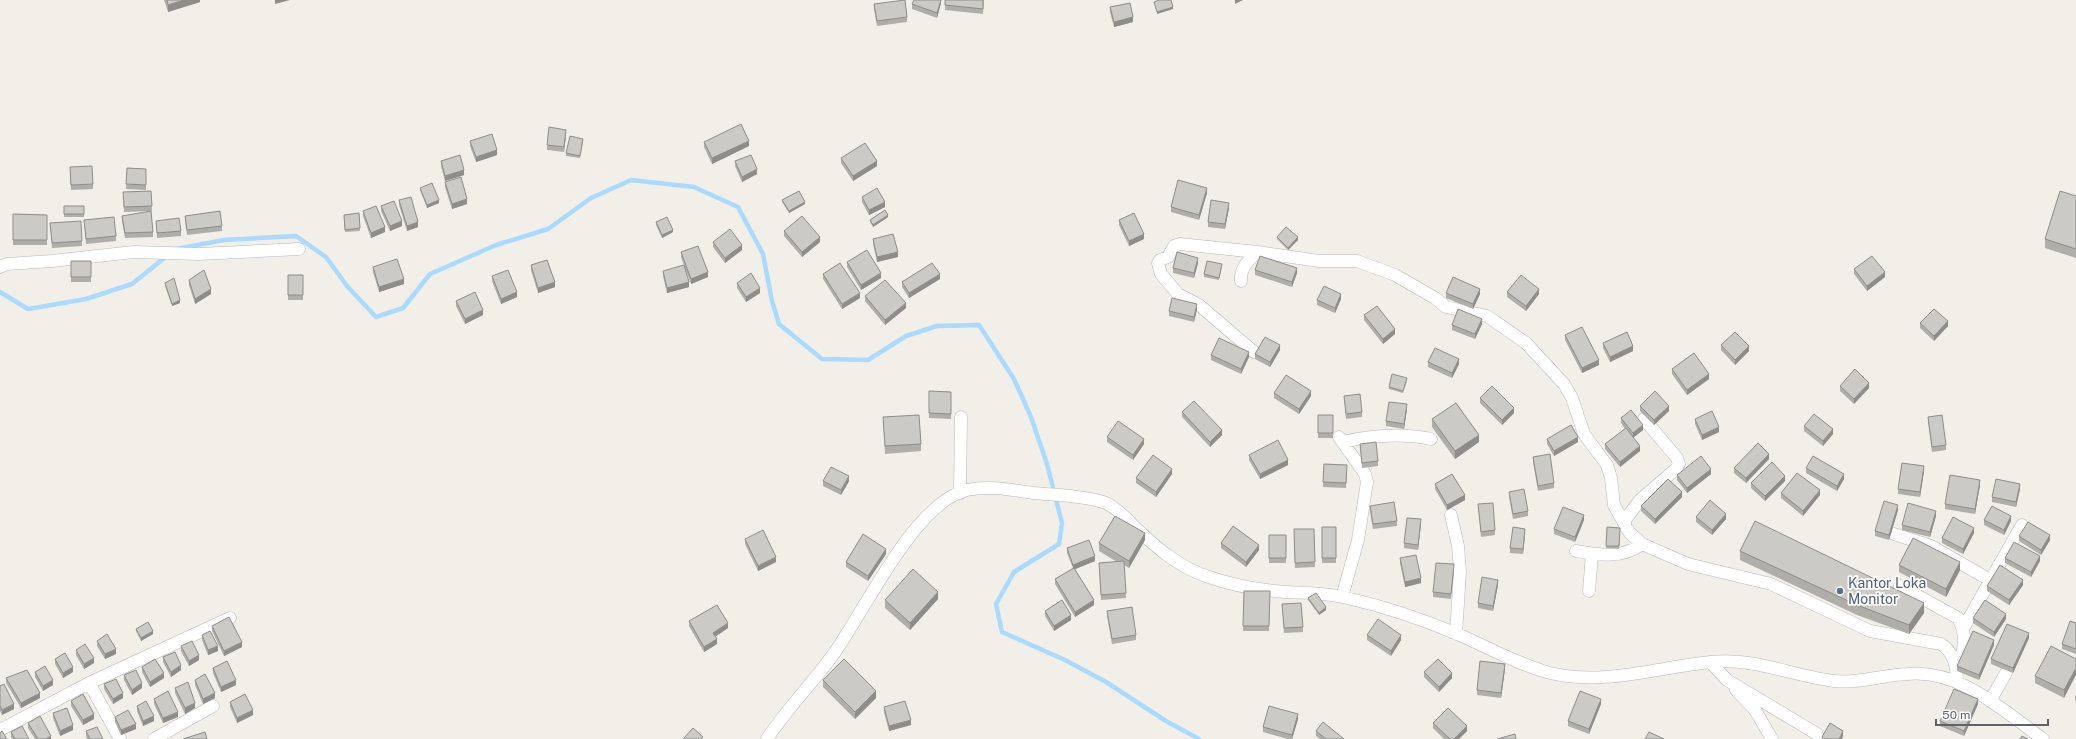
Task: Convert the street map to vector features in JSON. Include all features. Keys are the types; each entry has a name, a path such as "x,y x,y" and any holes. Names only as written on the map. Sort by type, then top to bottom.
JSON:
{"street":[{"path":"1254,352 1199,305 1178,294 1161,274 1158,264 1160,260 1168,258 1174,246 1180,244 1257,252 1319,261 1357,261 1395,275 1435,298 1446,307 1487,316 1526,343 1564,384 1570,393 1584,434 1606,465 1610,478 1614,505 1630,534 1642,544 1688,564 1771,584 1870,631 1941,644 1946,647 1956,667"},
{"path":"0,267 7,264 52,262 94,255 134,252 217,254 299,249"},
{"path":"1241,281 1240,273 1243,266 1257,252"},
{"path":"960,493 961,417"},
{"path":"1625,524 1628,513 1640,500 1676,469 1679,464 1677,458 1644,419"},
{"path":"1342,597 1358,540 1368,482 1365,474 1341,440 1392,434 1431,440"},
{"path":"767,739 776,725 821,672 839,647 868,598 912,535 931,511 950,497 967,490 990,488 1076,496 1103,501 1118,511 1168,557 1203,575 1232,584 1259,589 1342,597 1456,634 1539,669 1565,675 1624,676 1710,662 1741,661 1759,663 1829,681 1844,682 1911,673 1956,682 1972,689 2042,739"},
{"path":"1451,515 1458,546 1460,570 1456,634"},
{"path":"1956,682 1956,667 1963,649 1964,627 2022,525"},
{"path":"1894,534 1931,546 1990,580"},
{"path":"1576,551 1592,554 1620,555 1632,551 1642,544"},
{"path":"1589,591 1592,554"},
{"path":"1900,586 1955,615 1964,627"},
{"path":"0,730 89,683 230,618"},
{"path":"1710,662 1755,710 1772,739"},
{"path":"1990,701 2006,673"},
{"path":"1727,680 1817,734"},
{"path":"89,683 120,739"},
{"path":"154,739 213,706"}],"building":[{"path":"167,0 184,0 168,5"},
{"path":"905,0 907,17 877,21 874,4"},
{"path":"914,0 941,0 937,13 912,4"},
{"path":"945,0 983,0 983,9 945,5"},
{"path":"1159,0 1171,0 1173,7 1157,12 1154,2"},
{"path":"1130,3 1133,17 1114,22 1110,7"},
{"path":"741,124 749,141 712,158 704,142"},
{"path":"549,127 566,130 564,147 547,145"},
{"path":"492,134 497,150 476,157 470,141"},
{"path":"570,136 583,139 580,156 566,153"},
{"path":"865,143 877,161 853,176 841,158"},
{"path":"460,155 464,170 445,176 441,161"},
{"path":"751,155 757,169 742,177 735,161"},
{"path":"92,166 93,184 71,185 70,167"},
{"path":"127,168 146,169 146,185 126,184"},
{"path":"461,177 467,199 452,204 445,182"},
{"path":"1178,180 1207,188 1199,215 1171,207"},
{"path":"432,183 439,200 427,205 420,188"},
{"path":"877,188 885,202 869,210 862,197"},
{"path":"151,191 152,206 124,207 123,192"},
{"path":"799,191 805,202 789,211 782,200"},
{"path":"2060,191 2076,196 2076,249 2045,239"},
{"path":"411,197 418,222 407,226 399,200"},
{"path":"1211,200 1229,203 1225,224 1208,222"},
{"path":"394,201 402,221 390,226 381,206"},
{"path":"64,206 84,206 84,214 64,214"},
{"path":"376,206 385,227 371,233 363,211"},
{"path":"885,210 888,215 873,225 870,220"},
{"path":"151,211 153,232 125,233 122,216"},
{"path":"220,211 222,226 187,230 185,216"},
{"path":"359,213 360,228 345,230 344,215"},
{"path":"1134,213 1144,234 1129,241 1119,220"},
{"path":"13,214 47,215 47,240 13,240"},
{"path":"802,216 820,237 802,252 784,231"},
{"path":"114,217 116,236 86,239 84,220"},
{"path":"667,217 673,230 662,235 656,222"},
{"path":"179,218 181,231 157,233 156,221"},
{"path":"81,221 82,241 52,243 50,223"},
{"path":"1286,227 1298,237 1288,248 1277,237"},
{"path":"730,229 742,245 725,258 713,242"},
{"path":"893,234 898,252 877,257 873,239"},
{"path":"698,246 708,272 691,279 681,252"},
{"path":"867,250 881,273 861,285 847,262"},
{"path":"1177,252 1198,258 1194,273 1173,268"},
{"path":"1260,256 1297,268 1292,282 1255,270"},
{"path":"1872,256 1885,272 1867,286 1854,269"},
{"path":"397,259 404,279 379,287 373,267"},
{"path":"547,260 555,282 538,288 531,265"},
{"path":"71,261 91,261 91,277 71,277"},
{"path":"1207,261 1222,264 1219,278 1204,274"},
{"path":"840,263 860,293 842,304 823,274"},
{"path":"932,263 940,274 909,293 902,282"},
{"path":"684,265 689,282 667,288 663,271"},
{"path":"204,270 211,289 195,299 189,280"},
{"path":"508,270 517,292 501,299 492,276"},
{"path":"751,273 760,288 746,297 737,283"},
{"path":"288,275 303,275 303,295 288,295"},
{"path":"1521,275 1539,289 1526,306 1507,292"},
{"path":"1453,277 1480,289 1473,304 1446,293"},
{"path":"174,278 180,300 172,304 165,283"},
{"path":"885,280 906,303 885,320 865,296"},
{"path":"1324,286 1341,294 1335,308 1317,300"},
{"path":"475,292 483,310 465,319 456,301"},
{"path":"1172,298 1197,304 1194,317 1169,311"},
{"path":"1377,306 1395,329 1383,339 1364,315"},
{"path":"1458,309 1482,319 1475,334 1452,325"},
{"path":"1934,309 1948,321 1934,336 1920,323"},
{"path":"1582,327 1599,360 1582,368 1565,335"},
{"path":"1627,332 1633,346 1610,357 1603,343"},
{"path":"1735,332 1749,346 1735,360 1721,345"},
{"path":"1265,337 1280,345 1270,362 1255,354"},
{"path":"1219,338 1249,352 1241,369 1211,355"},
{"path":"1435,348 1459,359 1452,373 1428,362"},
{"path":"1694,353 1709,374 1687,390 1672,369"},
{"path":"1855,369 1869,383 1854,399 1840,386"},
{"path":"1392,374 1407,378 1403,391 1389,387"},
{"path":"1286,375 1311,391 1299,409 1274,393"},
{"path":"1492,386 1514,408 1502,420 1480,398"},
{"path":"929,391 951,392 951,414 929,413"},
{"path":"1655,391 1669,406 1654,420 1640,406"},
{"path":"1360,394 1362,412 1346,414 1344,396"},
{"path":"1194,401 1222,430 1210,442 1182,412"},
{"path":"1389,402 1407,404 1404,424 1386,421"},
{"path":"1456,403 1479,435 1455,451 1432,419"},
{"path":"1631,410 1643,425 1633,433 1621,418"},
{"path":"1712,411 1719,427 1702,435 1695,419"},
{"path":"1814,414 1833,429 1823,441 1804,426"},
{"path":"919,415 921,444 885,446 883,417"},
{"path":"1318,415 1333,415 1333,433 1318,433"},
{"path":"1942,415 1946,445 1932,447 1928,417"},
{"path":"1118,421 1144,439 1133,455 1107,437"},
{"path":"1571,425 1578,437 1554,451 1547,439"},
{"path":"1626,428 1640,446 1620,462 1605,444"},
{"path":"1278,440 1288,460 1260,474 1249,455"},
{"path":"1376,442 1378,461 1362,463 1360,444"},
{"path":"1758,443 1769,454 1746,478 1734,468"},
{"path":"1550,454 1554,483 1538,486 1533,457"},
{"path":"1153,455 1172,469 1156,492 1136,478"},
{"path":"1701,456 1711,469 1687,488 1677,475"},
{"path":"1813,456 1844,474 1837,486 1806,468"},
{"path":"1772,462 1785,476 1765,496 1751,483"},
{"path":"1902,463 1924,466 1920,492 1898,489"},
{"path":"1324,464 1347,465 1346,483 1323,482"},
{"path":"831,467 849,476 841,490 823,481"},
{"path":"1797,473 1820,490 1803,511 1781,493"},
{"path":"1452,474 1465,495 1447,505 1435,484"},
{"path":"1950,475 1980,480 1975,509 1945,504"},
{"path":"1668,479 1682,492 1655,519 1641,506"},
{"path":"1996,479 2020,484 2016,502 1992,497"},
{"path":"1524,489 1528,511 1513,514 1509,492"},
{"path":"1710,500 1726,514 1712,530 1696,517"},
{"path":"1884,501 1898,505 1889,535 1875,531"},
{"path":"1394,502 1397,521 1373,524 1370,506"},
{"path":"1493,503 1495,530 1481,532 1478,504"},
{"path":"1908,503 1936,511 1930,532 1902,525"},
{"path":"1992,506 2011,516 2004,530 1984,520"},
{"path":"1563,507 1584,515 1575,537 1554,529"},
{"path":"1115,516 1145,533 1129,561 1099,543"},
{"path":"1953,517 1974,528 1963,549 1942,538"},
{"path":"1407,518 1421,519 1418,545 1404,543"},
{"path":"1755,521 1924,603 1909,625 1857,605 1740,551"},
{"path":"2028,522 2050,535 2041,550 2019,536"},
{"path":"1233,526 1259,545 1246,562 1221,543"},
{"path":"1322,527 1336,527 1336,558 1322,558"},
{"path":"1513,527 1525,529 1523,549 1510,548"},
{"path":"1607,527 1620,528 1619,546 1606,546"},
{"path":"1294,529 1314,529 1315,562 1295,563"},
{"path":"763,530 776,557 758,566 745,539"},
{"path":"863,534 886,549 868,576 846,562"},
{"path":"1269,535 1286,535 1286,558 1269,558"},
{"path":"1913,538 1960,562 1946,589 1899,565"},
{"path":"1089,540 1095,556 1073,565 1067,548"},
{"path":"2014,542 2040,556 2031,572 2005,558"},
{"path":"1416,555 1421,578 1405,582 1400,558"},
{"path":"1124,561 1126,593 1101,595 1099,563"},
{"path":"1436,563 1454,564 1451,594 1433,592"},
{"path":"2000,565 2023,580 2009,600 1987,586"},
{"path":"1074,568 1094,600 1075,612 1055,579"},
{"path":"913,569 938,592 910,623 885,600"},
{"path":"1482,577 1498,580 1493,606 1478,603"},
{"path":"1244,591 1270,591 1269,626 1243,626"},
{"path":"1316,593 1326,607 1319,613 1308,598"},
{"path":"1062,600 1071,615 1054,626 1045,611"},
{"path":"1985,600 2006,614 1994,632 1973,618"},
{"path":"1301,603 1303,627 1284,628 1282,604"},
{"path":"717,605 728,623 713,633 717,639 704,647 689,621"},
{"path":"1132,607 1136,635 1112,639 1107,611"},
{"path":"229,617 242,642 224,651 212,626"},
{"path":"1378,619 1401,635 1391,651 1367,635"},
{"path":"2070,621 2076,623 2076,649 2062,644"},
{"path":"148,622 153,631 141,638 136,629"},
{"path":"2007,624 2029,633 2013,668 1991,659"},
{"path":"210,631 218,646 208,650 202,635"},
{"path":"1973,631 1994,640 1979,675 1957,666"},
{"path":"107,634 116,649 105,654 97,641"},
{"path":"192,641 199,655 189,661 181,646"},
{"path":"85,644 94,658 84,664 76,650"},
{"path":"2051,646 2076,659 2076,668 2064,690 2035,676"},
{"path":"175,652 181,665 171,672 163,657"},
{"path":"65,653 73,667 63,673 55,659"},
{"path":"155,659 164,673 150,682 142,667"},
{"path":"844,659 876,691 855,712 823,680"},
{"path":"1438,659 1452,673 1439,687 1424,672"},
{"path":"227,661 236,680 221,687 213,668"},
{"path":"1480,661 1505,664 1501,693 1477,690"},
{"path":"45,666 53,680 43,686 35,672"},
{"path":"27,670 40,693 21,703 6,678"},
{"path":"136,670 142,683 132,690 124,675"},
{"path":"205,674 215,693 203,699 195,680"},
{"path":"116,679 123,693 113,699 104,684"},
{"path":"188,682 195,703 185,708 175,688"},
{"path":"4,684 14,704 2,710 0,706 0,686"},
{"path":"1954,689 1978,699 1964,731 1940,721"},
{"path":"168,691 178,712 163,718 154,699"},
{"path":"1580,691 1601,699 1589,729 1568,721"},
{"path":"83,694 94,714 83,720 71,701"},
{"path":"245,694 253,710 237,718 230,702"},
{"path":"146,701 154,716 143,721 137,706"},
{"path":"905,701 911,720 889,726 884,707"},
{"path":"1269,706 1298,714 1292,735 1263,727"},
{"path":"67,708 73,725 60,731 53,713"},
{"path":"1448,708 1467,726 1454,739 1450,739 1433,723"},
{"path":"128,710 136,724 121,730 115,717"},
{"path":"40,716 51,736 46,739 38,739 28,723"},
{"path":"1323,722 1344,739 1326,739 1316,731"},
{"path":"1830,723 1843,731 1839,739 1825,739 1822,737"},
{"path":"22,726 29,739 15,739 11,732"},
{"path":"97,727 103,739 90,739 86,731"},
{"path":"693,728 703,737 701,739 683,739"},
{"path":"2,731 7,739 0,739 0,733"},
{"path":"205,732 207,739 183,739"},
{"path":"1649,732 1664,739 1645,739"},
{"path":"1515,734 1516,739 1497,739"},
{"path":"2022,736 2028,739 2020,739"}],"waterway":[{"path":"176,249 224,240 296,236 326,257 347,286 376,317 403,308 430,274 496,245 548,229 591,198 631,180 694,187 738,207 763,254 772,301 779,324 822,359 868,360 906,336 937,326 979,325 1014,379 1031,417 1047,464 1062,523 1059,544 1014,572 996,604 1002,632 1065,660 1106,682 1166,721 1199,739"},
{"path":"0,292 28,309 86,299 132,284 168,255"}],"place":[{"name":"Kantor Loka Monitor","path":"1840,591"}]}
